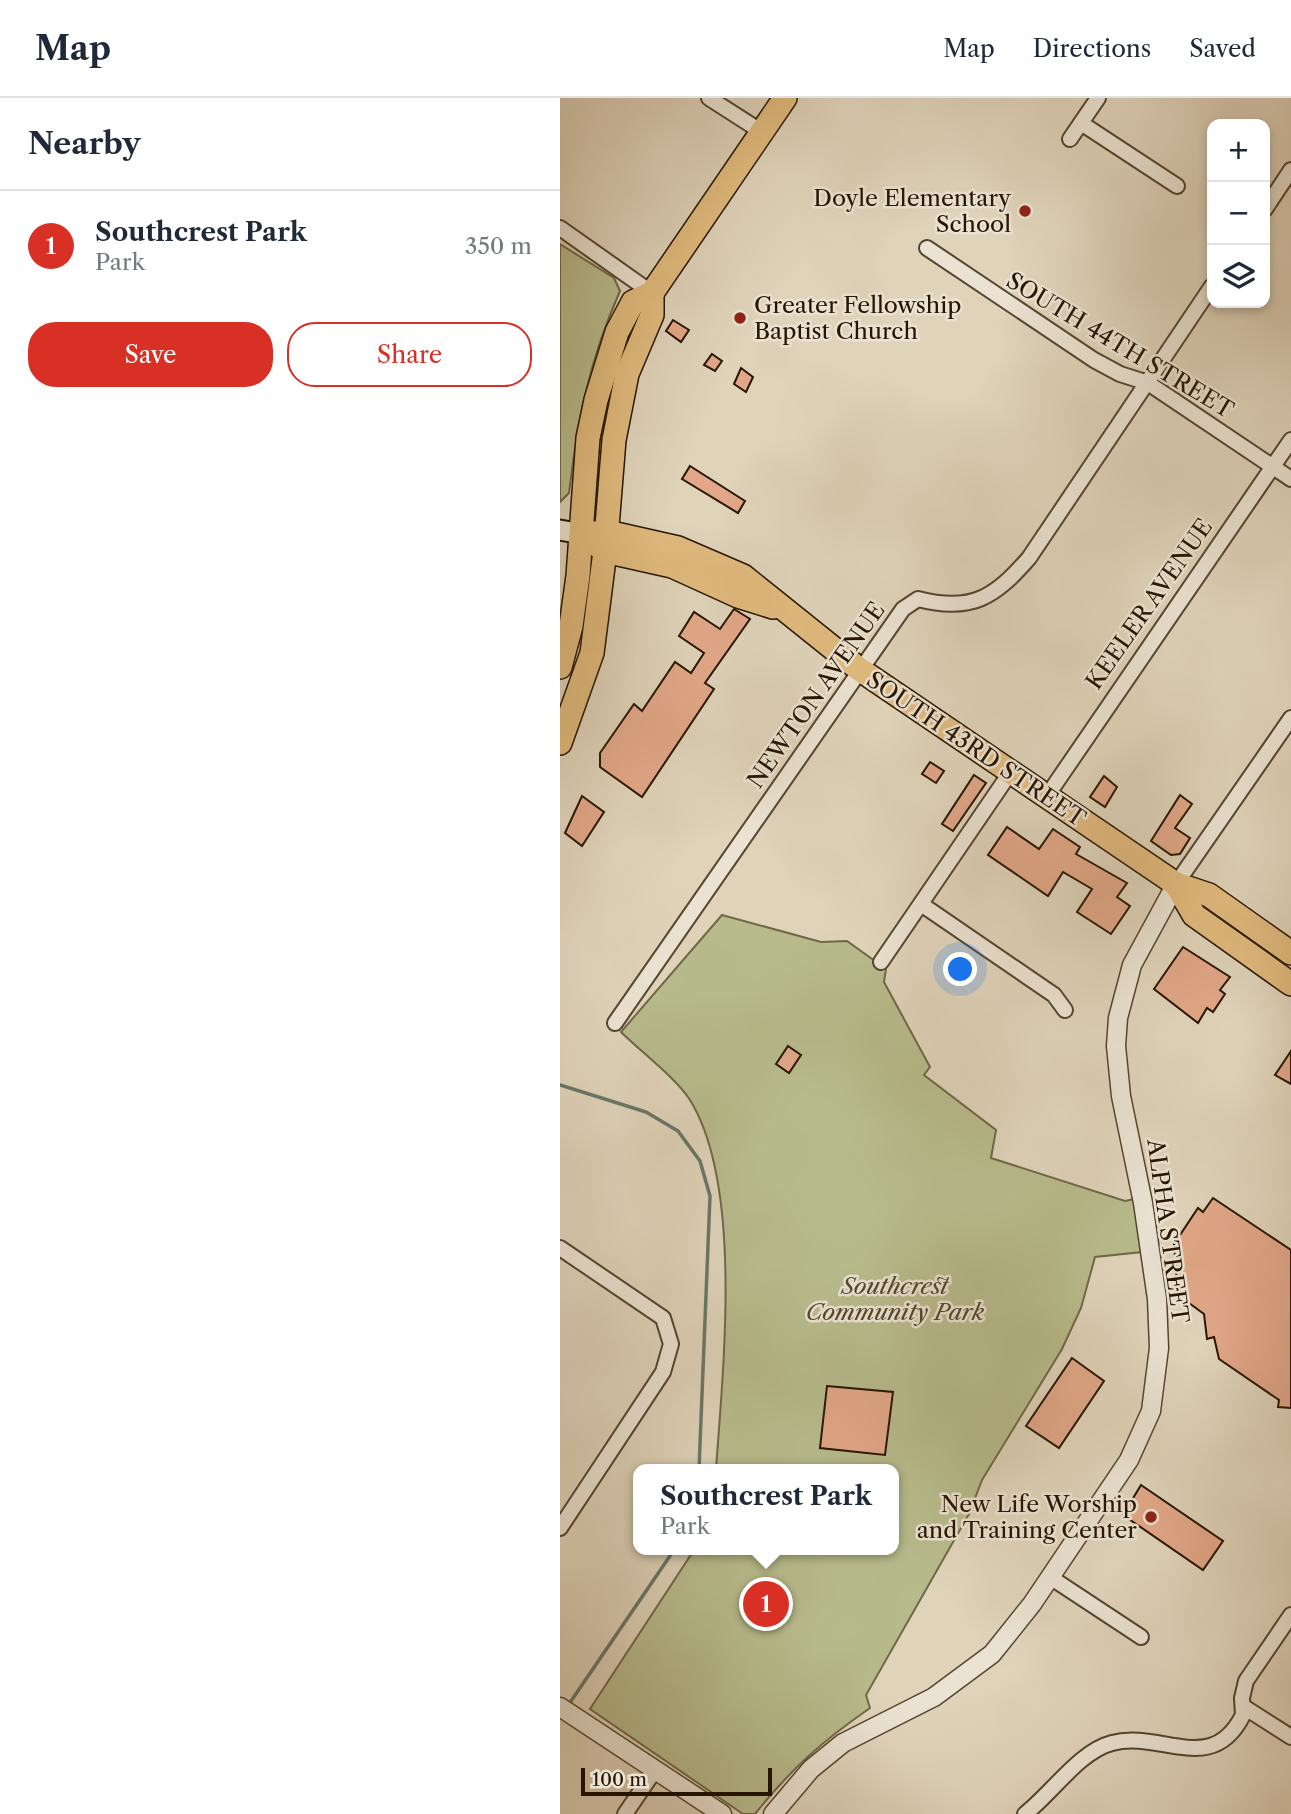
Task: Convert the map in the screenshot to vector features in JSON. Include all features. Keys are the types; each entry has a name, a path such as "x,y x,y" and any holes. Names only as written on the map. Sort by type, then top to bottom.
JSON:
{"main road":[{"path":"560,667 571,626 571,532 588,438 617,332 633,302 652,293 785,98"},
{"path":"560,743 592,653 606,541 614,440 626,374 652,315 652,293"},
{"name":"SOUTH 43RD STREET","path":"571,532 606,541 672,566 738,596 780,608 859,669 1176,884 1207,894 1289,948"},
{"name":"SOUTH 43RD STREET","path":"1176,884 1194,915 1291,984"}],"street":[{"path":"709,98 762,132"},
{"path":"1070,139 1098,98"},
{"path":"1081,123 1177,186"},
{"path":"1270,202 1291,170"},
{"path":"560,228 652,293"},
{"name":"SOUTH 44TH STREET","path":"927,248 1094,360 1120,374 1148,383 1291,479"},
{"name":"NEWTON AVENUE","path":"615,1023 859,669 911,603 918,599 942,603 965,602 1003,587 1029,558 1207,294"},
{"name":"KEELER AVENUE","path":"1047,796 1291,440"},
{"path":"1176,884 1291,718"},
{"path":"881,962 1010,773"},
{"name":"ALPHA STREET","path":"773,1814 811,1769 843,1743 933,1697 976,1668 1010,1634 1129,1461 1151,1411 1159,1348 1157,1299 1143,1203 1121,1096 1116,1046 1118,1018 1132,965 1176,884"},
{"path":"921,904 1054,995 1065,1010"},
{"path":"560,1248 663,1318 671,1344 663,1372 560,1528"},
{"path":"1050,1577 1141,1637"},
{"path":"1025,1814 1047,1797 1090,1752 1125,1741 1193,1749 1226,1740 1240,1722 1246,1681 1291,1615"},
{"path":"560,1707 722,1814"},
{"path":"1244,1707 1291,1737"},
{"path":"625,1814 655,1770"}],"green space":[{"path":"560,244 614,278 620,291 600,342 586,390 569,493 560,502"},
{"name":"Southcrest Community Park","path":"722,915 821,942 847,941 886,969 884,982 930,1067 924,1075 996,1130 991,1158 1125,1201 1134,1199 1142,1252 1095,1257 1081,1308 1062,1349 982,1480 969,1514 866,1695 870,1708 808,1756 755,1814 743,1814 590,1709 691,1555 899,1555 899,1464 716,1464 726,1279 717,1180 707,1136 690,1100 667,1074 621,1032"}],"building":[{"path":"673,320 689,330 681,342 666,331"},
{"path":"712,354 722,361 715,371 704,365"},
{"path":"741,368 753,377 746,392 734,384"},
{"path":"690,466 745,501 738,513 682,479"},
{"path":"734,609 750,619 705,683 714,689 642,797 600,767 600,753 634,704 642,711 675,662 691,673 704,653 679,636 694,612 720,629"},
{"path":"930,762 944,771 936,783 922,774"},
{"path":"974,775 986,783 953,831 942,824"},
{"path":"1104,776 1117,787 1105,807 1090,797"},
{"path":"1180,795 1192,804 1175,828 1190,838 1180,854 1171,855 1151,841"},
{"path":"582,796 604,812 582,846 565,833"},
{"path":"1007,827 1039,849 1053,829 1080,847 1076,854 1127,883 1117,897 1130,906 1111,934 1077,912 1092,889 1063,872 1048,896 988,855"},
{"path":"1183,947 1230,977 1220,990 1225,994 1213,1012 1207,1008 1198,1023 1154,989"},
{"path":"788,1046 801,1055 789,1073 776,1064"},
{"path":"1291,1051 1291,1084 1275,1075"},
{"path":"1213,1198 1291,1250 1291,1408 1278,1407 1279,1400 1219,1359 1214,1337 1207,1339 1204,1314 1178,1295 1174,1244 1198,1208 1203,1212"},
{"path":"1072,1358 1104,1381 1059,1448 1026,1426"},
{"path":"827,1386 893,1392 885,1455 820,1448"},
{"path":"1141,1485 1223,1541 1203,1570 1123,1515"}],"waterway":[{"path":"560,1085 646,1112 678,1131 700,1161 710,1196 699,1464"},
{"path":"567,1707 671,1555"}],"place":[{"name":"Doyle Elementary School","path":"1025,211"},
{"name":"Greater Fellowship Baptist Church","path":"740,318"},
{"name":"New Life Worship and Training Center","path":"1151,1517"},
{"name":"Southcrest Park","path":"766,1604"}]}
